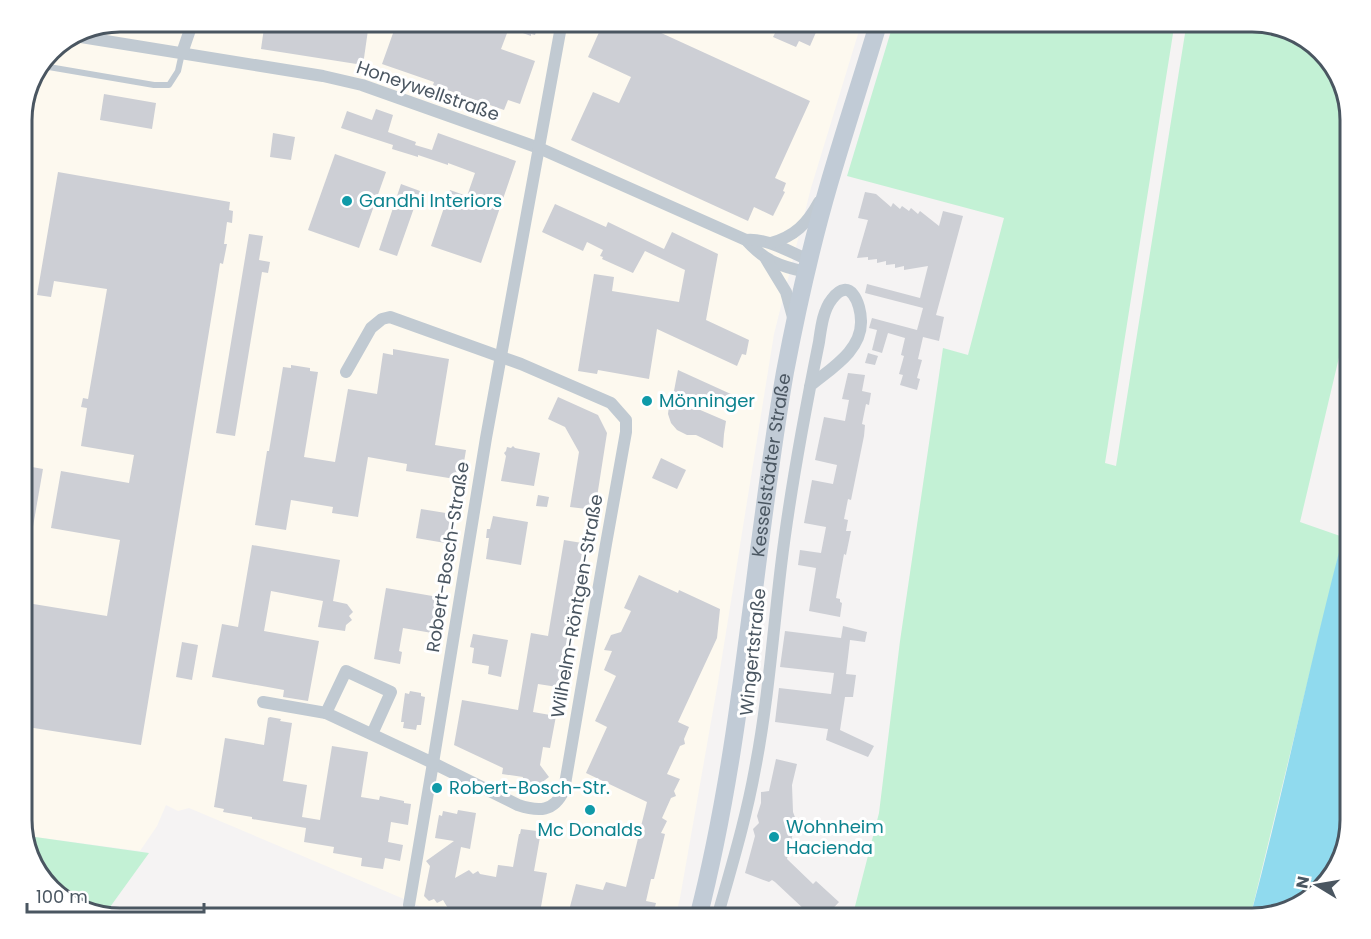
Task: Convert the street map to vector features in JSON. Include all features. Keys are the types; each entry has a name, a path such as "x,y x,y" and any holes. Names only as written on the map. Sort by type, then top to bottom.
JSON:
{"main road":[{"name":"Kesselstädter Straße","path":"700,908 729,768 775,438 795,323 830,183 876,32"}],"street":[{"path":"182,53 190,32"},
{"name":"Robert-Bosch-Straße","path":"409,905 501,356 560,32"},
{"name":"Honeywellstraße","path":"86,38 355,83 539,148 746,240 766,259 786,292 795,323"},
{"path":"771,243 796,233 812,215 830,183"},
{"name":"Honeywellstraße","path":"746,240 755,239 771,243 808,266"},
{"name":"Honeywellstraße","path":"766,259 790,269 808,266"},
{"name":"Wingertstraße","path":"720,908 756,767 764,721 790,496 810,386 821,330 831,299 842,290 847,290 852,293 860,308 861,327 857,341 846,355 810,386"},
{"path":"346,372 371,328 382,319 390,317 501,356"},
{"name":"Wilhelm-Röntgen-Straße","path":"433,763 518,805 540,810 559,801 569,769 626,432 626,420 611,403 501,356"},
{"path":"326,713 346,671 391,692 372,734"},
{"path":"263,702 326,713 433,763"}],"lane":[{"path":"49,67 154,85 169,85 178,71 182,53"}],"shaded area":[{"path":"119,32 859,32 811,188 774,334 718,682 678,908 424,908 189,808 178,811 166,805 157,826 140,851 33,837 32,826 32,113 38,86 46,70 57,57 70,46 86,38 102,33"}],"green space":[{"path":"891,32 1173,32 1105,463 1116,466 1185,32 1275,34 1301,46 1325,70 1335,91 1340,119 1340,353 1300,522 1340,536 1340,549 1252,908 855,908 879,813 900,641 943,348 968,355 1004,218 847,176"},
{"path":"33,837 149,853 108,907 80,898 61,886 43,864"}],"water":[{"path":"1340,550 1340,820 1337,843 1325,869 1310,886 1296,896 1275,905 1253,908 1276,816"}],"building":[{"path":"263,32 368,32 363,65 261,49"},
{"path":"393,32 507,32 501,49 535,61 520,104 508,100 504,110 382,64"},
{"path":"520,32 536,32 531,36"},
{"path":"599,32 659,32 810,101 775,178 786,183 783,191 785,192 773,216 754,207 748,221 571,140 593,92 619,103 631,77 588,57"},
{"path":"776,32 816,32 810,46 799,41 796,47 773,37"},
{"path":"104,94 156,103 152,129 100,120"},
{"path":"376,109 393,115 388,132 416,142 415,145 432,150 438,133 516,161 481,263 431,246 450,190 467,196 475,173 448,163 448,165 392,149 393,145 341,128 347,111 372,120"},
{"path":"273,133 295,137 291,160 270,157"},
{"name":"Gandhi Interiors","path":"335,154 386,172 359,248 308,230"},
{"path":"58,172 230,202 229,210 233,211 232,223 227,222 224,244 227,244 223,264 220,263 141,745 32,728 32,604 107,616 120,540 51,528 61,471 129,483 134,455 81,446 87,408 81,407 83,398 88,399 107,289 54,281 51,297 37,295"},
{"path":"401,184 420,191 397,256 379,250"},
{"path":"865,192 876,194 891,207 893,203 900,209 902,206 909,211 911,208 918,214 920,211 939,226 943,211 963,216 936,315 944,317 939,341 923,337 918,359 922,360 917,378 920,379 917,390 900,385 903,375 899,374 904,356 901,355 905,338 888,333 882,353 872,350 877,330 869,328 872,318 917,330 923,308 865,293 867,284 920,298 928,266 904,270 904,266 895,268 895,264 886,265 886,261 877,263 877,259 857,258 868,220 858,218"},
{"path":"555,204 606,227 608,222 664,249 672,232 718,254 706,320 749,340 746,355 742,354 737,366 657,329 649,379 598,370 597,374 578,371 594,274 614,277 612,291 679,302 685,270 645,251 633,273 602,259 603,257 600,256 603,250 587,242 583,251 542,232"},
{"path":"249,234 263,236 259,260 270,262 268,273 262,272 235,436 216,433"},
{"path":"393,349 449,359 435,445 466,450 461,480 406,471 407,464 368,457 358,517 332,513 333,507 291,500 286,530 255,525 283,367 291,368 291,365 310,368 310,371 318,372 304,457 335,462 348,389 377,394 383,353 393,355"},
{"path":"868,353 878,356 875,365 865,363"},
{"path":"678,370 733,395 731,405 673,396"},
{"path":"848,373 865,375 862,391 871,393 862,424 865,425 864,436 851,500 848,499 844,519 848,520 846,531 851,531 846,555 844,554 836,598 842,603 840,617 809,611 816,568 798,565 800,550 821,553 826,527 804,523 812,480 833,484 837,465 815,460 824,417 845,421 849,400 842,399"},
{"path":"558,397 598,415 607,433 595,510 570,507 579,452 565,427 548,419"},
{"path":"670,397 726,421 723,448 696,435 687,435 677,430 668,414"},
{"path":"513,446 540,453 534,486 501,481 506,456 504,453 507,447"},
{"path":"661,458 686,470 677,489 652,478"},
{"path":"32,467 43,469 32,532"},
{"path":"538,495 549,497 547,507 536,506"},
{"path":"421,509 452,514 455,520 451,544 416,538"},
{"path":"493,516 528,522 521,565 486,559 489,538 486,538 487,529 490,529"},
{"path":"564,540 588,544 564,688 538,684 533,712 556,716 550,748 543,747 540,765 549,777 537,786 522,783 523,777 502,774 503,768 454,745 462,700 518,710 531,633 548,636"},
{"path":"252,545 340,560 333,601 347,604 353,612 349,616 352,620 346,625 345,631 318,627 323,601 271,591 264,631 319,641 308,701 283,697 284,690 212,677 222,624 238,627"},
{"path":"639,575 720,609 717,638 678,722 689,727 684,739 685,744 680,746 667,774 680,779 674,791 676,796 671,798 662,818 667,821 661,833 665,834 646,901 656,903 655,908 570,908 576,884 603,890 606,882 626,887 647,802 586,773 607,727 595,721 616,676 604,670 612,651 604,650 611,635 621,632 631,611 624,608"},
{"path":"386,588 444,598 438,634 403,628 399,651 402,652 400,664 374,659"},
{"path":"843,626 867,632 865,642 850,640 846,674 856,675 853,697 845,697 840,730 874,746 868,757 826,740 828,729 775,722 779,688 831,694 834,673 780,667 785,631 841,638"},
{"path":"473,634 508,640 501,677 488,674 489,666 472,663 474,648 470,647"},
{"path":"182,642 198,645 192,680 176,677"},
{"path":"410,691 421,693 421,696 425,697 421,725 417,725 416,730 403,728 404,722 401,722 405,693 409,694"},
{"path":"270,717 292,723 283,781 307,785 302,817 320,820 332,746 368,752 361,797 379,800 380,796 411,804 408,825 391,822 388,842 403,845 400,861 385,858 383,869 361,866 362,858 333,853 334,847 304,842 306,828 252,819 252,817 223,812 224,809 214,807 225,738 264,745"},
{"name":"Wohnheim Hacienda","path":"776,759 797,764 792,785 793,812 796,820 787,859 813,884 816,881 839,902 833,908 803,908 772,880 769,882 745,873 755,836 753,829 759,823 757,816 761,803 761,792 769,791"},
{"path":"458,810 476,813 470,849 461,847 455,878 469,870 473,874 478,871 480,874 496,877 498,865 513,867 521,829 537,831 536,837 540,837 534,871 547,873 541,908 448,908 443,900 437,903 434,899 429,901 424,896 430,866 426,861 454,841 435,838 439,815 442,816 443,811 457,814"}],"place":[{"name":"Gandhi Interiors","path":"347,201"},
{"name":"Mönninger","path":"647,401"},
{"name":"Robert-Bosch-Str.","path":"437,788"},
{"name":"Mc Donalds","path":"590,810"},
{"name":"Wohnheim Hacienda","path":"774,837"}]}
